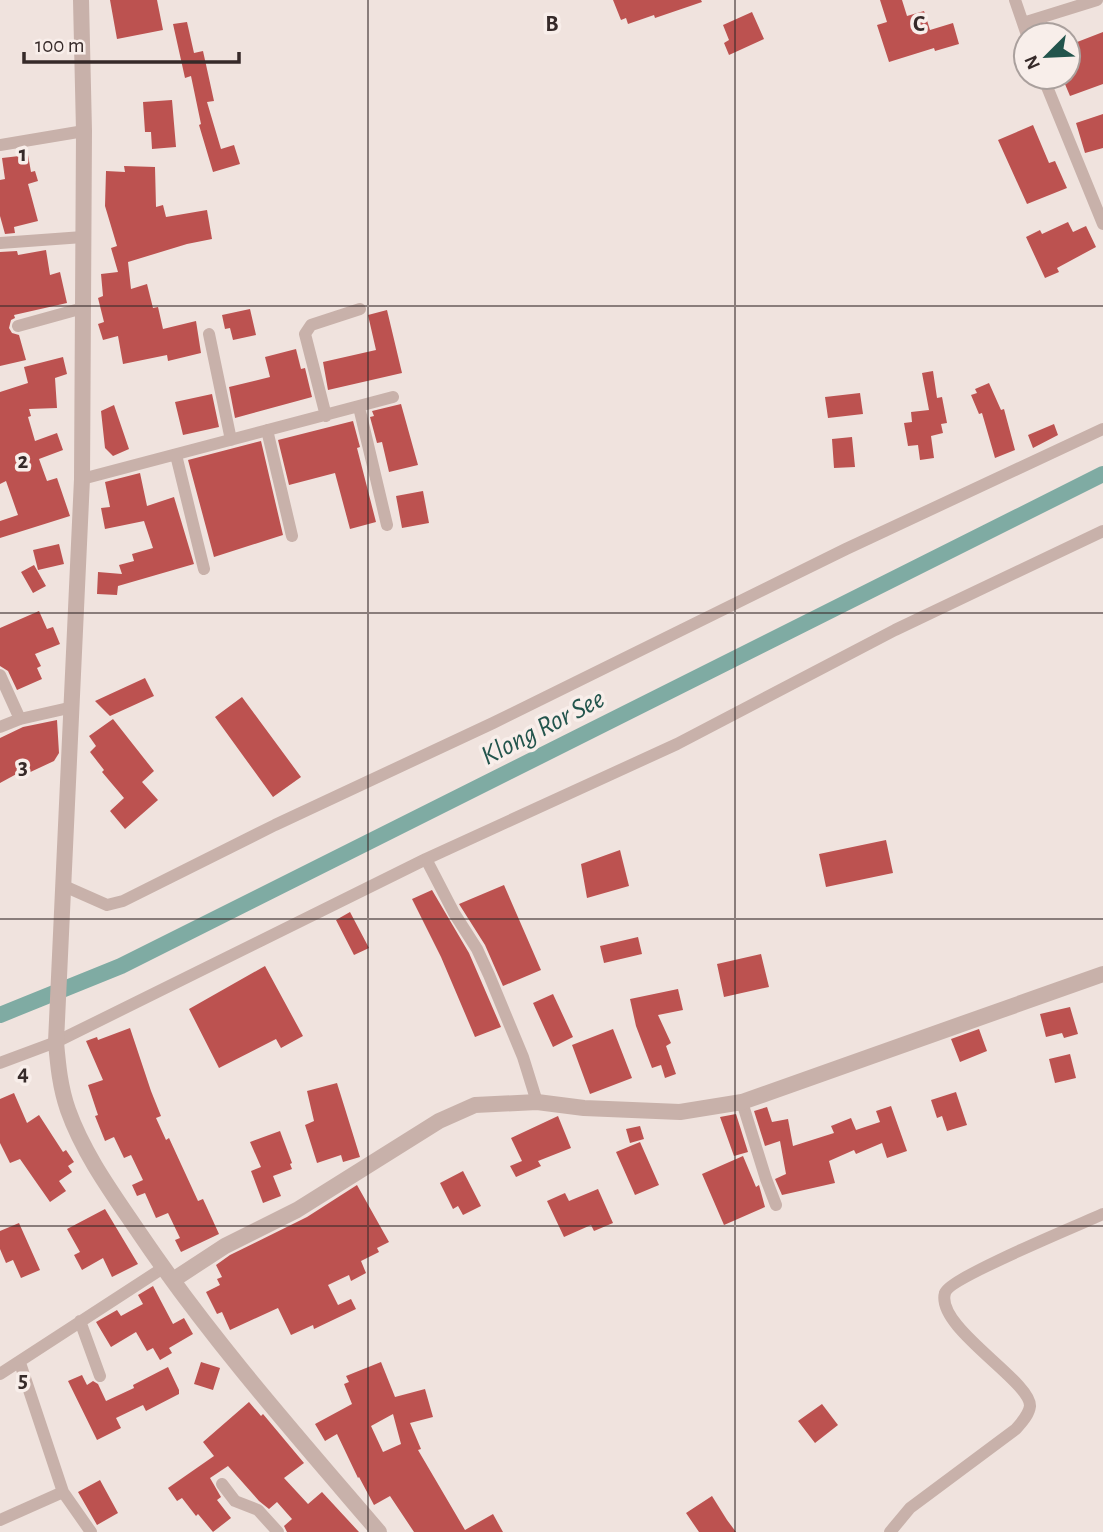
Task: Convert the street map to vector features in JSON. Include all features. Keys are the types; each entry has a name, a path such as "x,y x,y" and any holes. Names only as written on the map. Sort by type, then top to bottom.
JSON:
{"street":[{"path":"81,0 82,479 56,1042 63,1095 79,1136 95,1166 168,1274 237,1363 379,1532"},
{"path":"1015,0 1022,21"},
{"path":"1045,21 1097,0"},
{"path":"1049,91 1103,224"},
{"path":"0,145 83,131"},
{"path":"0,243 83,237"},
{"path":"18,326 83,308"},
{"path":"326,416 305,334 311,325 360,309"},
{"path":"209,334 231,440"},
{"path":"82,479 393,397"},
{"path":"359,407 387,525"},
{"path":"64,887 107,905 123,901 846,549 1103,429"},
{"path":"267,430 292,536"},
{"path":"176,455 204,569"},
{"path":"0,1063 56,1042 426,859 677,744 895,630 1103,531"},
{"path":"0,675 20,719"},
{"path":"0,727 20,719 73,707"},
{"path":"426,859 489,975 523,1057 537,1102"},
{"path":"0,1374 80,1321 297,1210 460,1110 485,1103 537,1102 584,1108 680,1112 742,1102 1103,974"},
{"path":"742,1102 776,1205"},
{"path":"890,1532 910,1508 1016,1429 1030,1407 1028,1397 987,1357 953,1318 946,1307 946,1289 977,1271 1103,1214"},
{"path":"80,1321 100,1376"},
{"path":"20,1363 63,1492 91,1532"},
{"path":"222,1484 235,1501 258,1510 278,1532"},
{"path":"0,1520 63,1492"}],"building":[{"path":"110,0 157,0 163,30 117,39"},
{"path":"613,0 702,2 628,24 626,18 621,20"},
{"path":"880,0 902,0 907,16 924,11 930,30 953,23 959,44 935,51 934,48 889,62 877,25 887,22"},
{"path":"752,12 764,39 729,55 724,43 729,40 723,25"},
{"path":"187,22 194,53 203,51 214,101 207,102 221,149 234,145 240,164 213,172 199,125 201,124 191,76 185,78 173,24"},
{"path":"1103,32 1103,84 1070,96 1068,91 1082,91 1082,40"},
{"path":"172,100 176,147 152,149 151,132 145,132 143,102"},
{"path":"1103,114 1103,148 1085,153 1076,123"},
{"path":"1033,125 1049,163 1055,161 1067,188 1027,204 998,140"},
{"path":"28,155 31,172 35,171 38,181 28,184 38,221 14,227 15,233 5,234 0,216 0,180 5,179 2,158"},
{"path":"124,166 155,167 156,207 163,205 166,217 207,210 212,239 128,262 131,289 147,284 153,308 158,307 163,329 196,321 201,353 168,361 167,355 123,364 118,336 103,340 98,324 104,322 98,298 103,296 101,274 118,272 111,248 117,246 105,206 106,171 125,172"},
{"path":"1068,222 1073,232 1086,226 1096,247 1057,268 1059,272 1045,278 1026,237 1040,230 1042,234"},
{"path":"46,250 50,275 60,272 67,303 14,315 9,328 12,333 19,335 26,360 0,366 0,252 17,251 18,255"},
{"path":"250,309 256,335 233,340 230,328 225,329 222,315"},
{"path":"387,310 402,373 328,390 323,362 376,350 368,315"},
{"path":"296,349 301,369 305,368 312,397 235,418 229,387 270,377 265,357"},
{"path":"63,357 67,374 55,378 57,408 29,409 31,416 28,417 35,441 57,433 63,450 39,459 47,481 57,478 70,516 0,538 0,521 18,515 6,481 0,484 0,392 28,383 24,367"},
{"path":"933,371 937,398 942,397 947,423 941,424 943,433 931,436 934,458 920,460 918,445 908,446 904,423 912,422 911,412 929,410 922,373"},
{"path":"989,383 1001,410 1004,409 1015,450 995,458 982,413 979,414 971,395 977,393 975,389"},
{"path":"860,393 863,414 828,418 825,397"},
{"path":"212,394 219,427 183,435 175,402"},
{"path":"401,404 418,465 389,472 382,442 377,443 370,417 374,416 372,411"},
{"path":"114,405 129,449 113,456 105,448 101,411"},
{"path":"353,421 376,522 350,529 335,473 289,485 278,440"},
{"path":"1054,424 1058,435 1033,448 1028,435"},
{"path":"852,437 855,467 834,468 832,439"},
{"path":"261,441 283,535 214,557 188,460"},
{"path":"140,473 147,506 174,497 194,564 118,586 117,595 97,594 98,572 122,574 119,565 134,561 132,554 153,548 144,521 105,529 101,508 110,507 105,482"},
{"path":"423,491 429,523 402,528 396,496"},
{"path":"59,544 64,564 38,570 33,550"},
{"path":"34,565 46,586 33,593 21,572"},
{"path":"39,611 47,629 53,627 60,644 35,654 41,666 37,668 42,679 17,690 8,671 0,666 0,628"},
{"path":"145,678 154,696 110,716 95,701"},
{"path":"242,697 301,777 273,797 215,717"},
{"path":"113,719 154,771 142,782 158,800 125,829 110,811 124,798 102,772 104,770 90,752 96,746 89,736"},
{"path":"57,720 59,753 54,761 24,775 22,771 0,783 0,738 23,727"},
{"path":"886,840 893,873 826,887 819,854"},
{"path":"620,850 629,886 587,898 581,864"},
{"path":"504,885 541,970 503,986 485,945 459,904"},
{"path":"432,890 469,953 501,1027 475,1037 441,957 412,899"},
{"path":"350,912 369,948 354,955 336,920"},
{"path":"638,937 642,954 604,963 600,946"},
{"path":"761,954 769,987 724,997 717,964"},
{"path":"265,966 303,1036 281,1048 276,1039 219,1068 189,1009"},
{"path":"678,989 683,1010 658,1015 671,1043 666,1046 676,1074 665,1078 661,1065 652,1068 636,1026 630,999"},
{"path":"553,994 573,1037 553,1047 533,1003"},
{"path":"1070,1007 1078,1034 1064,1038 1062,1033 1046,1037 1040,1014"},
{"path":"130,1028 161,1116 156,1118 166,1140 169,1138 198,1201 203,1199 219,1234 181,1252 175,1240 180,1238 168,1213 156,1218 145,1193 137,1196 132,1185 143,1180 131,1155 124,1158 114,1137 105,1141 95,1116 98,1115 88,1085 103,1080 86,1041 97,1037 98,1040"},
{"path":"613,1029 632,1078 590,1094 572,1045"},
{"path":"979,1029 987,1051 960,1062 951,1039"},
{"path":"1070,1054 1076,1078 1055,1083 1049,1059"},
{"path":"337,1083 360,1157 343,1162 341,1155 317,1163 305,1125 314,1121 307,1091"},
{"path":"956,1092 967,1125 947,1131 942,1116 937,1118 931,1100"},
{"path":"14,1093 27,1123 39,1115 63,1152 66,1150 74,1162 68,1166 72,1172 59,1181 66,1191 50,1202 20,1159 10,1163 0,1143 0,1099"},
{"path":"891,1106 907,1151 887,1158 882,1143 856,1154 854,1150 829,1161 835,1183 782,1195 775,1179 786,1174 780,1141 765,1146 754,1111 767,1107 772,1122 788,1119 793,1146 834,1133 831,1126 851,1118 856,1130 880,1122 876,1111"},
{"path":"736,1114 748,1152 734,1156 720,1117"},
{"path":"558,1116 571,1148 538,1161 541,1166 516,1177 510,1166 522,1161 511,1138"},
{"path":"640,1126 644,1139 630,1143 626,1129"},
{"path":"280,1131 292,1169 273,1176 281,1196 263,1203 251,1171 261,1167 250,1142"},
{"path":"640,1142 659,1185 635,1195 616,1152"},
{"path":"743,1156 756,1187 759,1185 765,1207 724,1225 702,1174"},
{"path":"463,1171 481,1206 463,1215 458,1206 453,1209 440,1183"},
{"path":"357,1185 389,1242 377,1248 379,1252 361,1261 366,1273 351,1281 349,1275 328,1285 338,1305 351,1299 356,1309 314,1329 313,1325 291,1335 278,1308 230,1330 222,1312 217,1314 206,1292 220,1285 217,1279 222,1277 216,1265 230,1255 307,1217"},
{"path":"598,1189 613,1223 594,1231 591,1225 564,1237 547,1201 565,1193 569,1201"},
{"path":"105,1209 138,1264 112,1277 103,1258 82,1270 74,1255 80,1252 67,1229"},
{"path":"19,1223 40,1270 21,1278 13,1260 6,1263 0,1249 0,1231"},
{"path":"153,1286 173,1324 184,1318 193,1334 169,1348 172,1353 160,1360 153,1348 147,1351 136,1332 111,1347 96,1322 117,1310 121,1316 143,1304 138,1295"},
{"path":"201,1362 220,1368 213,1390 194,1384"},
{"path":"381,1362 395,1397 425,1389 433,1417 410,1423 421,1449 418,1450 465,1530 493,1514 503,1532 414,1532 390,1496 374,1505 337,1434 325,1441 315,1424 352,1404 344,1384 349,1382 346,1376","holes":["393,1414 401,1444 383,1452 371,1426"]},
{"path":"168,1367 179,1394 146,1411 143,1405 116,1418 121,1428 97,1440 68,1381 82,1375 87,1385 93,1381 98,1384 106,1401"},
{"path":"249,1402 261,1416 263,1414 304,1463 284,1478 308,1504 322,1492 359,1532 287,1532 284,1526 292,1519 277,1502 269,1509 228,1466 210,1478 221,1497 217,1500 231,1518 213,1532 182,1498 177,1501 168,1488 214,1456 203,1442"},
{"path":"822,1404 838,1425 815,1443 798,1421"},
{"path":"100,1480 118,1513 97,1525 78,1492"},
{"path":"712,1496 736,1532 699,1532 686,1513"}],"waterway":[{"name":"Klong Ror See","path":"0,1015 121,966 1103,474"}]}
